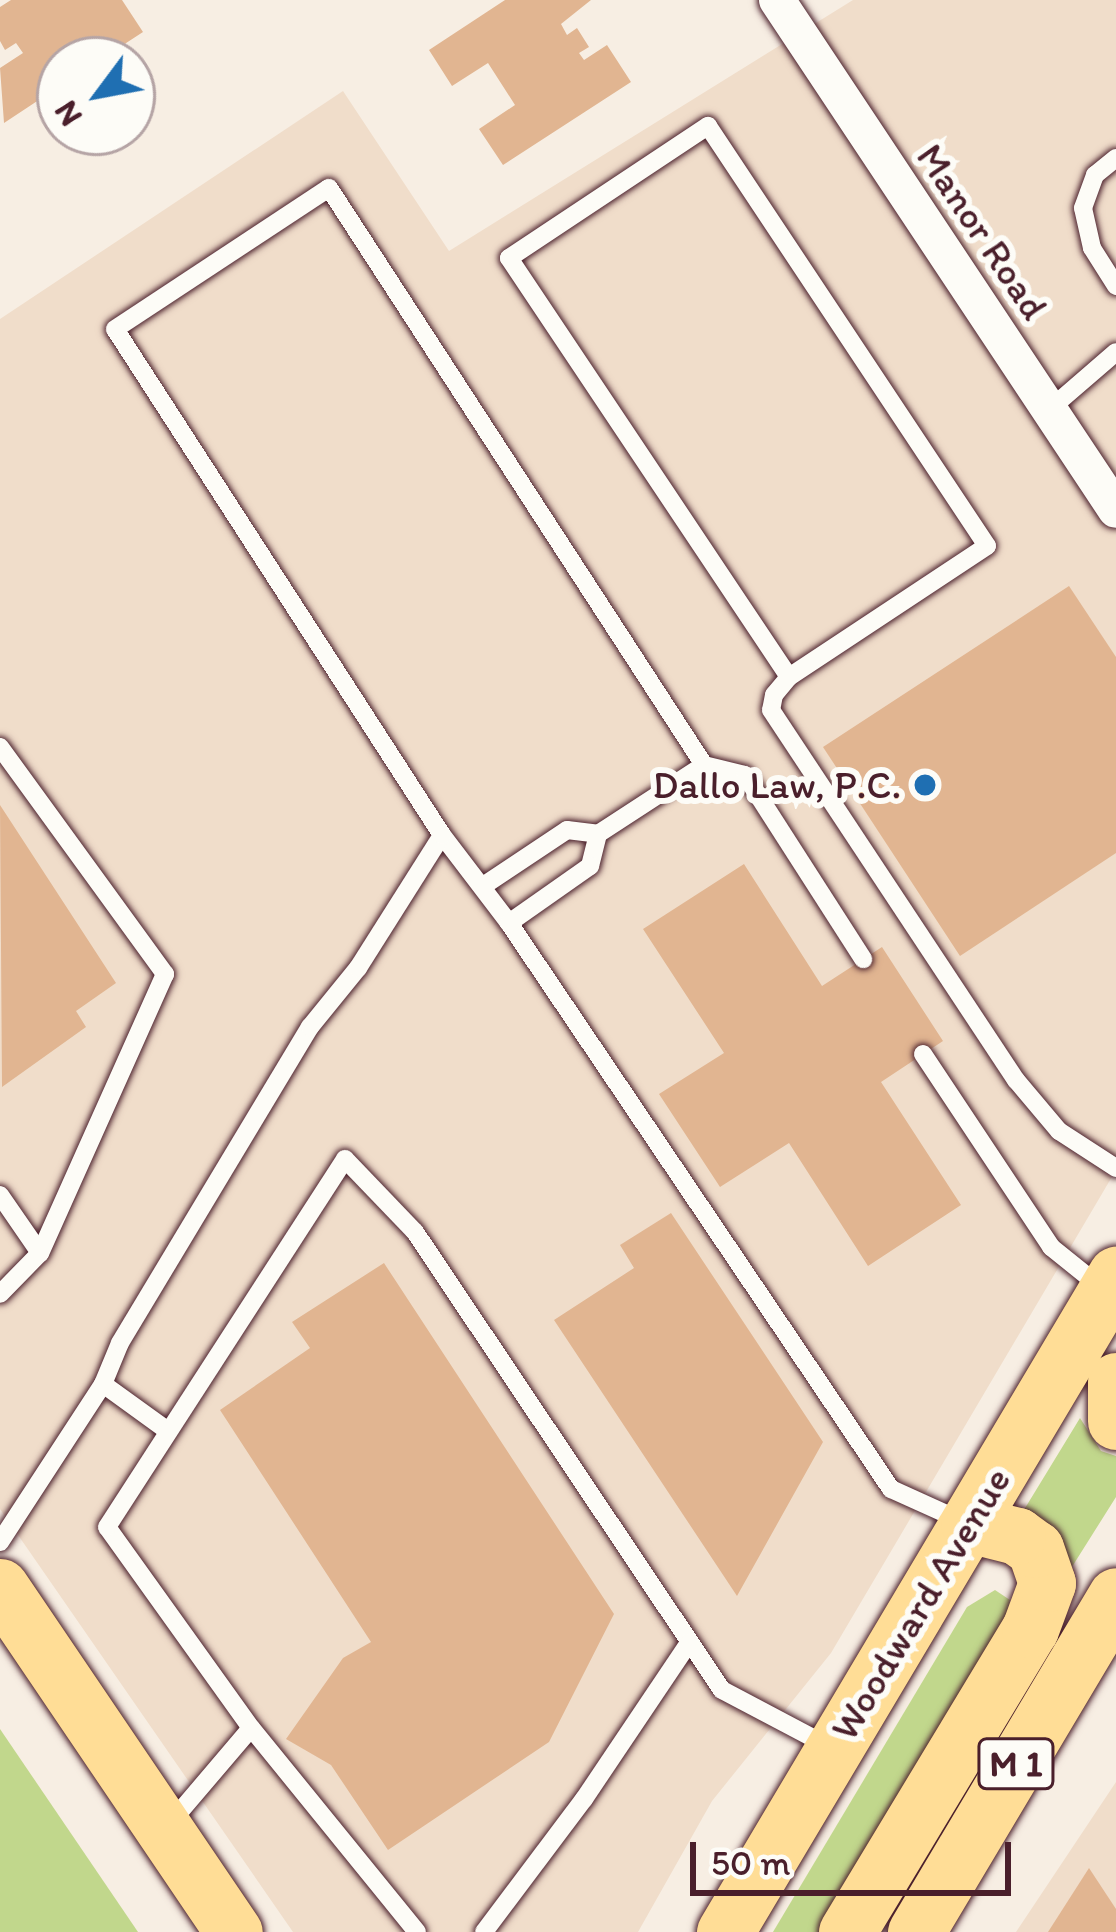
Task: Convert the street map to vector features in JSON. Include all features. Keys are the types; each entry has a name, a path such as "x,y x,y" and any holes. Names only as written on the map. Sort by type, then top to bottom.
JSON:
{"main road":[{"name":"Woodward Avenue","path":"725,1932 1111,1283"},
{"path":"1116,1381 1116,1421"},
{"path":"848,1932 1030,1629 1047,1583 1036,1549 1017,1536 969,1524"},
{"path":"0,1587 233,1932"},
{"name":"M 1","path":"916,1932 1116,1596"}],"street":[{"name":"Manor Road","path":"776,0 1116,510"}],"lane":[{"path":"789,677 509,258 708,126 987,546 789,677 774,695 771,710 1016,1080 1060,1131 1116,1168"},
{"path":"1116,158 1095,175 1082,208 1092,248 1116,286"},
{"path":"863,959 745,775 704,765 329,188 115,329 442,835 509,923 891,1490 969,1524"},
{"path":"1050,409 1116,352"},
{"path":"0,747 165,974 40,1252 0,1294"},
{"path":"483,886 567,830 598,834 704,765"},
{"path":"509,923 590,866 598,834"},
{"path":"0,1542 103,1384 120,1342 310,1027 358,968 442,835"},
{"path":"923,1054 1052,1247 1111,1283"},
{"path":"417,1932 251,1728 107,1527 345,1159 415,1232 722,1690 834,1749"},
{"path":"0,1195 40,1252"},
{"path":"103,1384 168,1431"},
{"path":"484,1932 584,1799 689,1643"},
{"path":"164,1830 251,1728"}],"shaded area":[{"path":"853,0 1116,0 1116,1170 831,1653 712,1801 638,1932 293,1932 0,1509 0,319 343,91 449,251"},
{"path":"1116,1782 1116,1932 1016,1932"}],"green space":[{"path":"1080,1418 1101,1451 1116,1456 1116,1497 1070,1570 1019,1518"},
{"path":"995,1590 1010,1600 1003,1636 831,1932 773,1932 967,1607"},
{"path":"0,1729 138,1932 0,1932"}],"building":[{"path":"11,0 122,0 143,32 137,36 36,36 36,102 4,123 0,68 23,53 16,43 5,50 0,41 0,7"},
{"path":"505,0 591,0 561,24 567,35 577,28 589,47 579,53 584,60 607,45 631,82 503,165 479,129 515,105 488,63 452,86 429,50"},
{"path":"1069,586 1116,657 1116,853 960,956 823,747"},
{"path":"0,805 116,983 76,1011 86,1027 2,1087"},
{"path":"744,864 822,986 882,947 943,1041 881,1082 961,1205 868,1266 789,1143 720,1187 659,1094 724,1053 643,929"},
{"path":"671,1213 823,1442 737,1596 554,1320 634,1268 620,1245"},
{"path":"384,1263 614,1614 549,1742 388,1850 331,1765 286,1739 343,1658 371,1642 220,1410 310,1348 292,1322"},
{"path":"1089,1868 1116,1909 1116,1932 1048,1932"}],"place":[{"name":"Dallo Law, P.C.","path":"925,785"}]}
